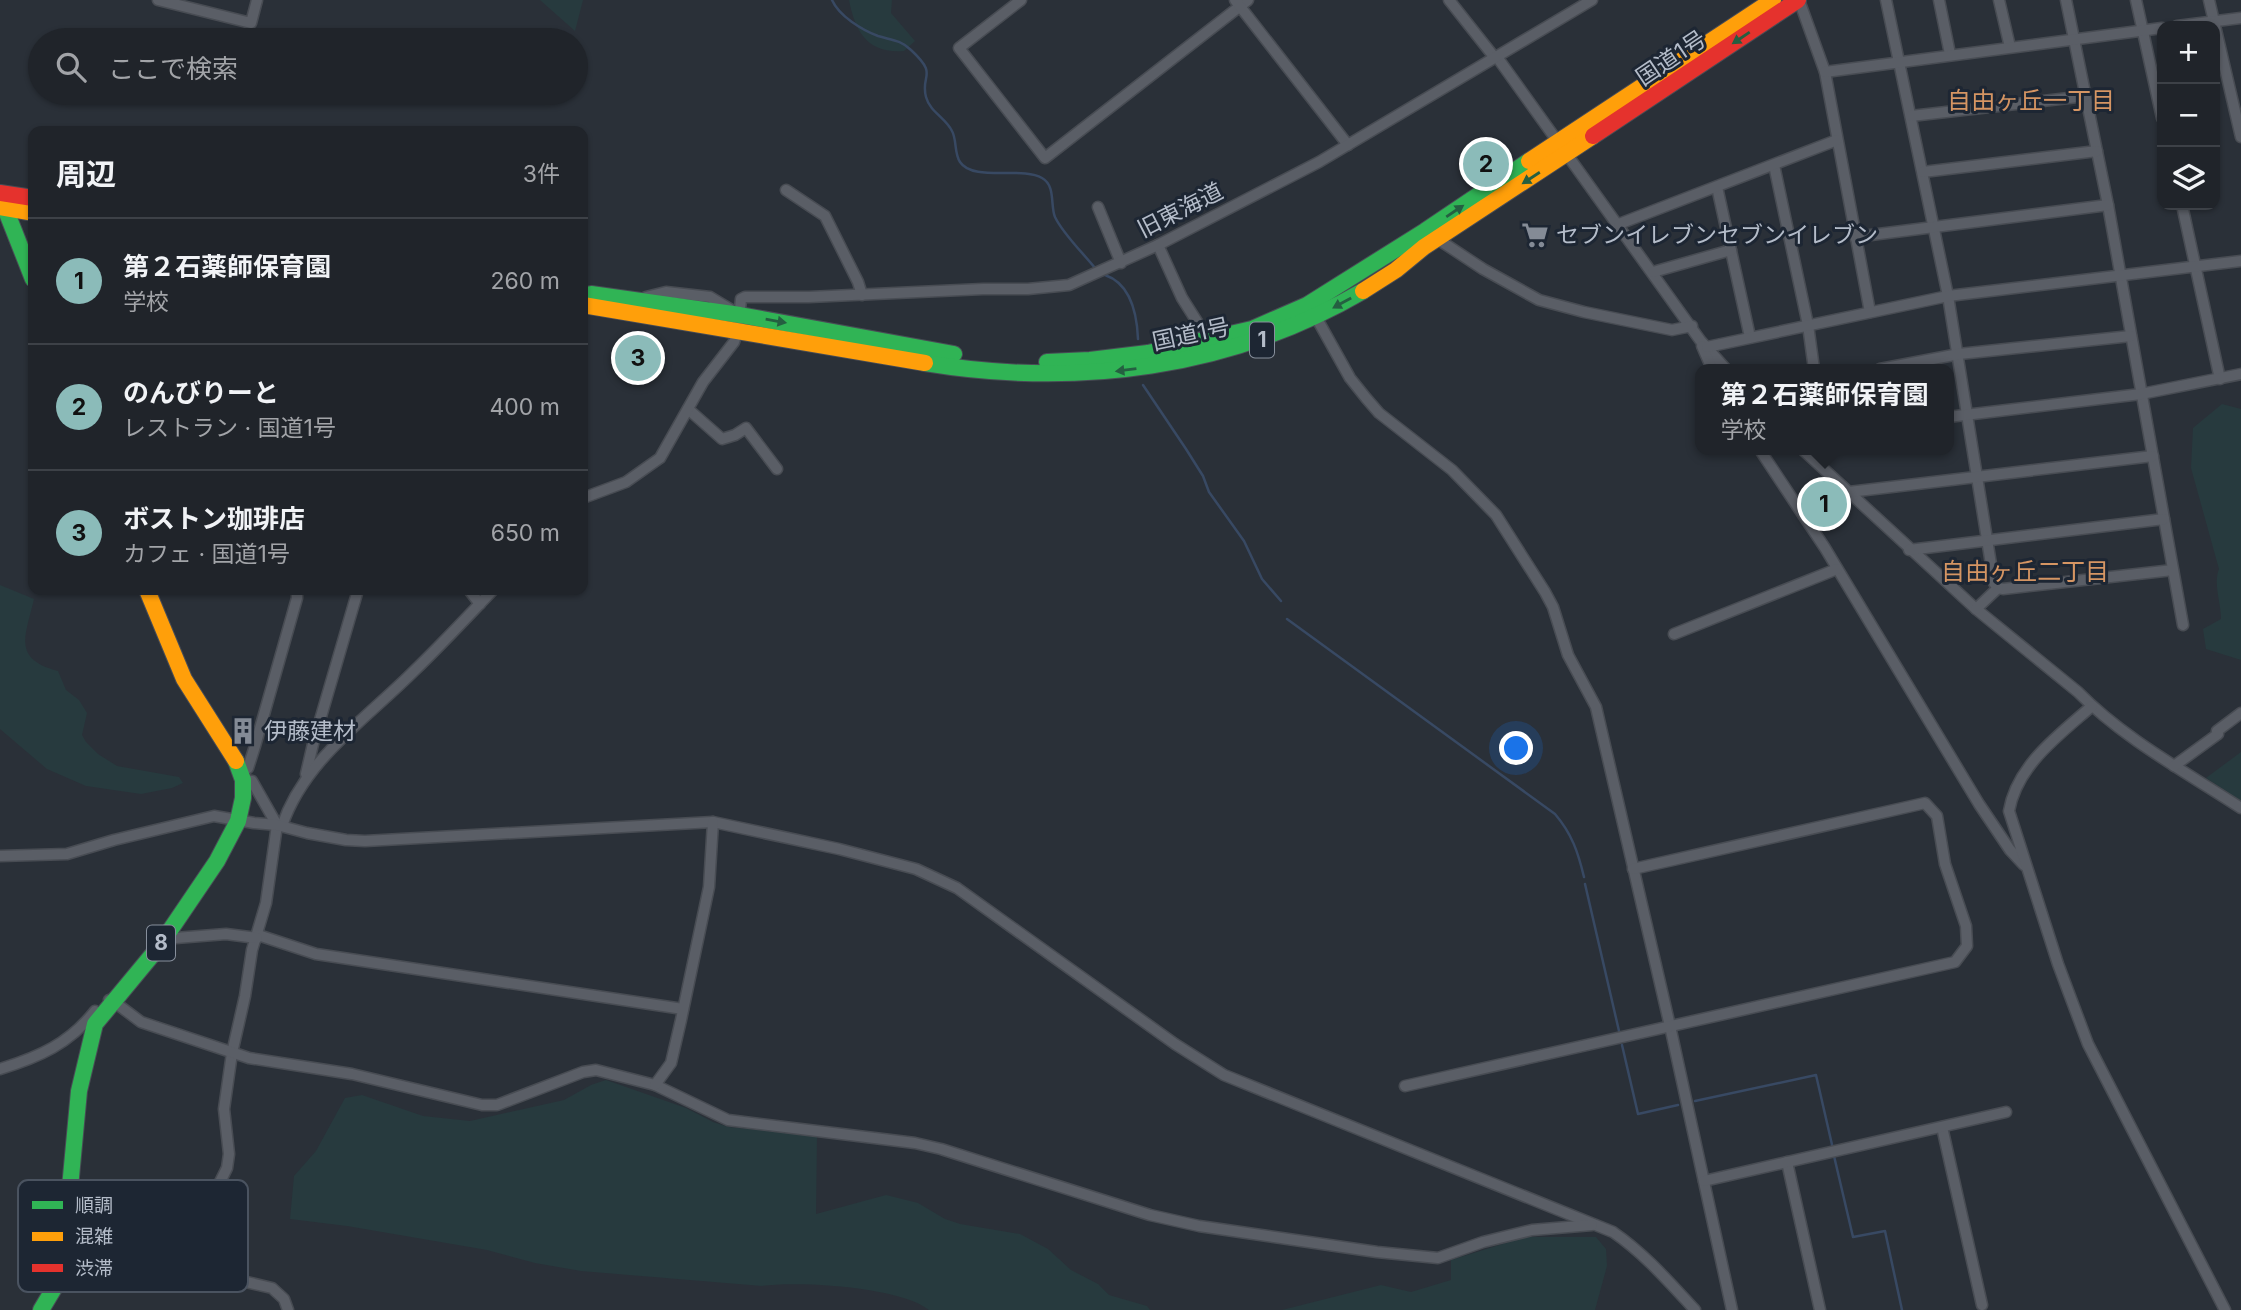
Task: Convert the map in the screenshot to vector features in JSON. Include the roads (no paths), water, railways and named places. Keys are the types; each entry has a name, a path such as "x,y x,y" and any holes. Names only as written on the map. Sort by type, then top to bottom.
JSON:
{"main road":[{"name":"国道1号","path":"1008,367 1091,374 1163,365 1249,345 1316,317 1392,273 1431,235 1556,142 1773,0"},
{"name":"国道1号","path":"588,293 740,315 969,370 1148,353 1205,341 1252,329 1307,305 1431,235 1567,155 1798,0"},
{"path":"2,201 28,198"},
{"path":"2,201 28,211"},
{"path":"2,201 28,266"},
{"name":"国道1号","path":"588,305 740,315"},
{"path":"149,595 184,679 238,764 242,776"},
{"name":"8","path":"71,1180 79,1091 95,1024 163,939 222,852 238,821 243,798 242,776"},
{"name":"8","path":"41,1310 53,1292"}],"street":[{"path":"158,0 251,23 257,0"},
{"path":"1021,0 959,48 1045,158 1241,2 1348,145"},
{"path":"1449,0 1496,57 1704,344 1722,364"},
{"name":"旧東海道","path":"740,315 758,296 862,295 1059,287 1082,280 1158,245 1348,145 1592,0"},
{"path":"1798,0 1825,72 1870,312"},
{"path":"1886,0 1948,296 1994,583 1998,588"},
{"path":"1939,0 1950,54"},
{"path":"1999,0 2010,47"},
{"path":"2066,0 2108,205 2183,625"},
{"path":"2136,0 2157,95"},
{"path":"2209,0 2214,21"},
{"path":"2220,21 2241,19"},
{"path":"1825,72 2157,29"},
{"path":"2220,48 2241,137"},
{"path":"2228,82 2241,80"},
{"path":"1911,116 2086,96"},
{"path":"1619,224 1837,140"},
{"path":"1923,172 2097,151"},
{"path":"1774,164 1808,325 1813,364"},
{"path":"1717,187 1750,337"},
{"path":"786,190 825,216 834,230 862,295"},
{"path":"1855,237 1935,229 2108,205"},
{"path":"1098,207 1121,262"},
{"path":"2183,210 2220,379"},
{"path":"1431,235 1483,269 1539,300 1672,330 1692,326"},
{"path":"1158,245 1182,298 1201,328 1205,341"},
{"path":"1653,272 1731,250"},
{"path":"1704,344 1948,296 2241,261"},
{"path":"588,496 625,482 660,458 703,382 734,342 740,315 710,297 666,292 636,299"},
{"path":"1316,317 1350,378 1379,413 1452,470 1496,515 1553,607 1569,656 1596,707 1732,1310"},
{"path":"1906,364 1959,354 2131,336"},
{"path":"1704,344 1710,364"},
{"path":"1954,416 2141,394 2241,374"},
{"path":"688,409 722,439 746,428 777,469"},
{"path":"1763,455 1837,569 1979,804 2010,850 2028,870"},
{"path":"1808,455 1909,550 2092,706 2174,765 2241,808"},
{"path":"1849,492 2153,456"},
{"path":"1909,550 2164,519"},
{"path":"1674,634 1837,569"},
{"path":"1976,609 1998,588 2173,570"},
{"path":"280,825 252,781 242,776 248,768 255,746 297,595"},
{"path":"306,777 357,595"},
{"path":"472,595 480,604"},
{"path":"221,1180 227,1168 229,1154 224,1108 232,1053 252,950 266,903 280,825 306,777 329,751 415,670 488,595"},
{"path":"2092,706 2039,752 2011,799 2009,811 2058,964 2088,1044 2225,1310"},
{"path":"2174,765 2218,734 2217,731 2241,713"},
{"path":"1405,1086 1955,962 1968,946 1966,926 1945,864 1937,816 1925,803 1633,869"},
{"path":"0,856 67,855 114,840 214,816 365,841 713,822 839,849 931,874 946,881 1175,1044 1224,1075 1614,1232 1668,1279 1695,1310"},
{"path":"655,1085 671,1063 683,1009 709,887 713,822"},
{"path":"163,939 226,934 257,936 326,955 683,1009"},
{"path":"0,1069 35,1058 55,1048 83,1026 104,1000 113,1001 142,1022 232,1053 263,1061 352,1074 433,1095 491,1106 583,1072 596,1070 655,1085 722,1119 928,1146 1150,1215 1251,1234 1438,1258 1483,1242 1532,1230 1595,1224"},
{"path":"1703,1181 2006,1112"},
{"path":"1942,1127 1982,1305"},
{"path":"1787,1162 1820,1310"},
{"path":"248,1283 275,1290 284,1298 288,1310"}],"waterway":[{"path":"832,0 840,12 852,22 878,36 903,44 924,65 928,102 949,126 954,135 958,158 966,168 986,173 1023,173 1046,181 1051,191 1055,217 1068,237 1095,268"},
{"path":"1105,275 1114,279 1127,293 1134,310 1138,339"},
{"path":"1143,385 1203,476 1209,492 1244,541 1262,579 1281,601"},
{"path":"1287,619 1555,814 1574,844 1584,877"},
{"path":"1585,884 1619,1031"},
{"path":"1622,1045 1638,1114 1678,1105"},
{"path":"1695,1101 1816,1075 1833,1149"},
{"path":"1834,1156 1853,1237 1885,1231 1902,1310"}],"place":[{"name":"のんびりーと","path":"1486,164"},
{"name":"セブンイレブンセブンイレブン","path":"1535,235"},
{"name":"ボストン珈琲店","path":"638,358"},
{"name":"第２石薬師保育園","path":"1824,504"},
{"name":"伊藤建材","path":"243,731"}],"district":[{"name":"自由ヶ丘一丁目","path":"2031,101"},
{"name":"自由ヶ丘二丁目","path":"2025,572"}]}
